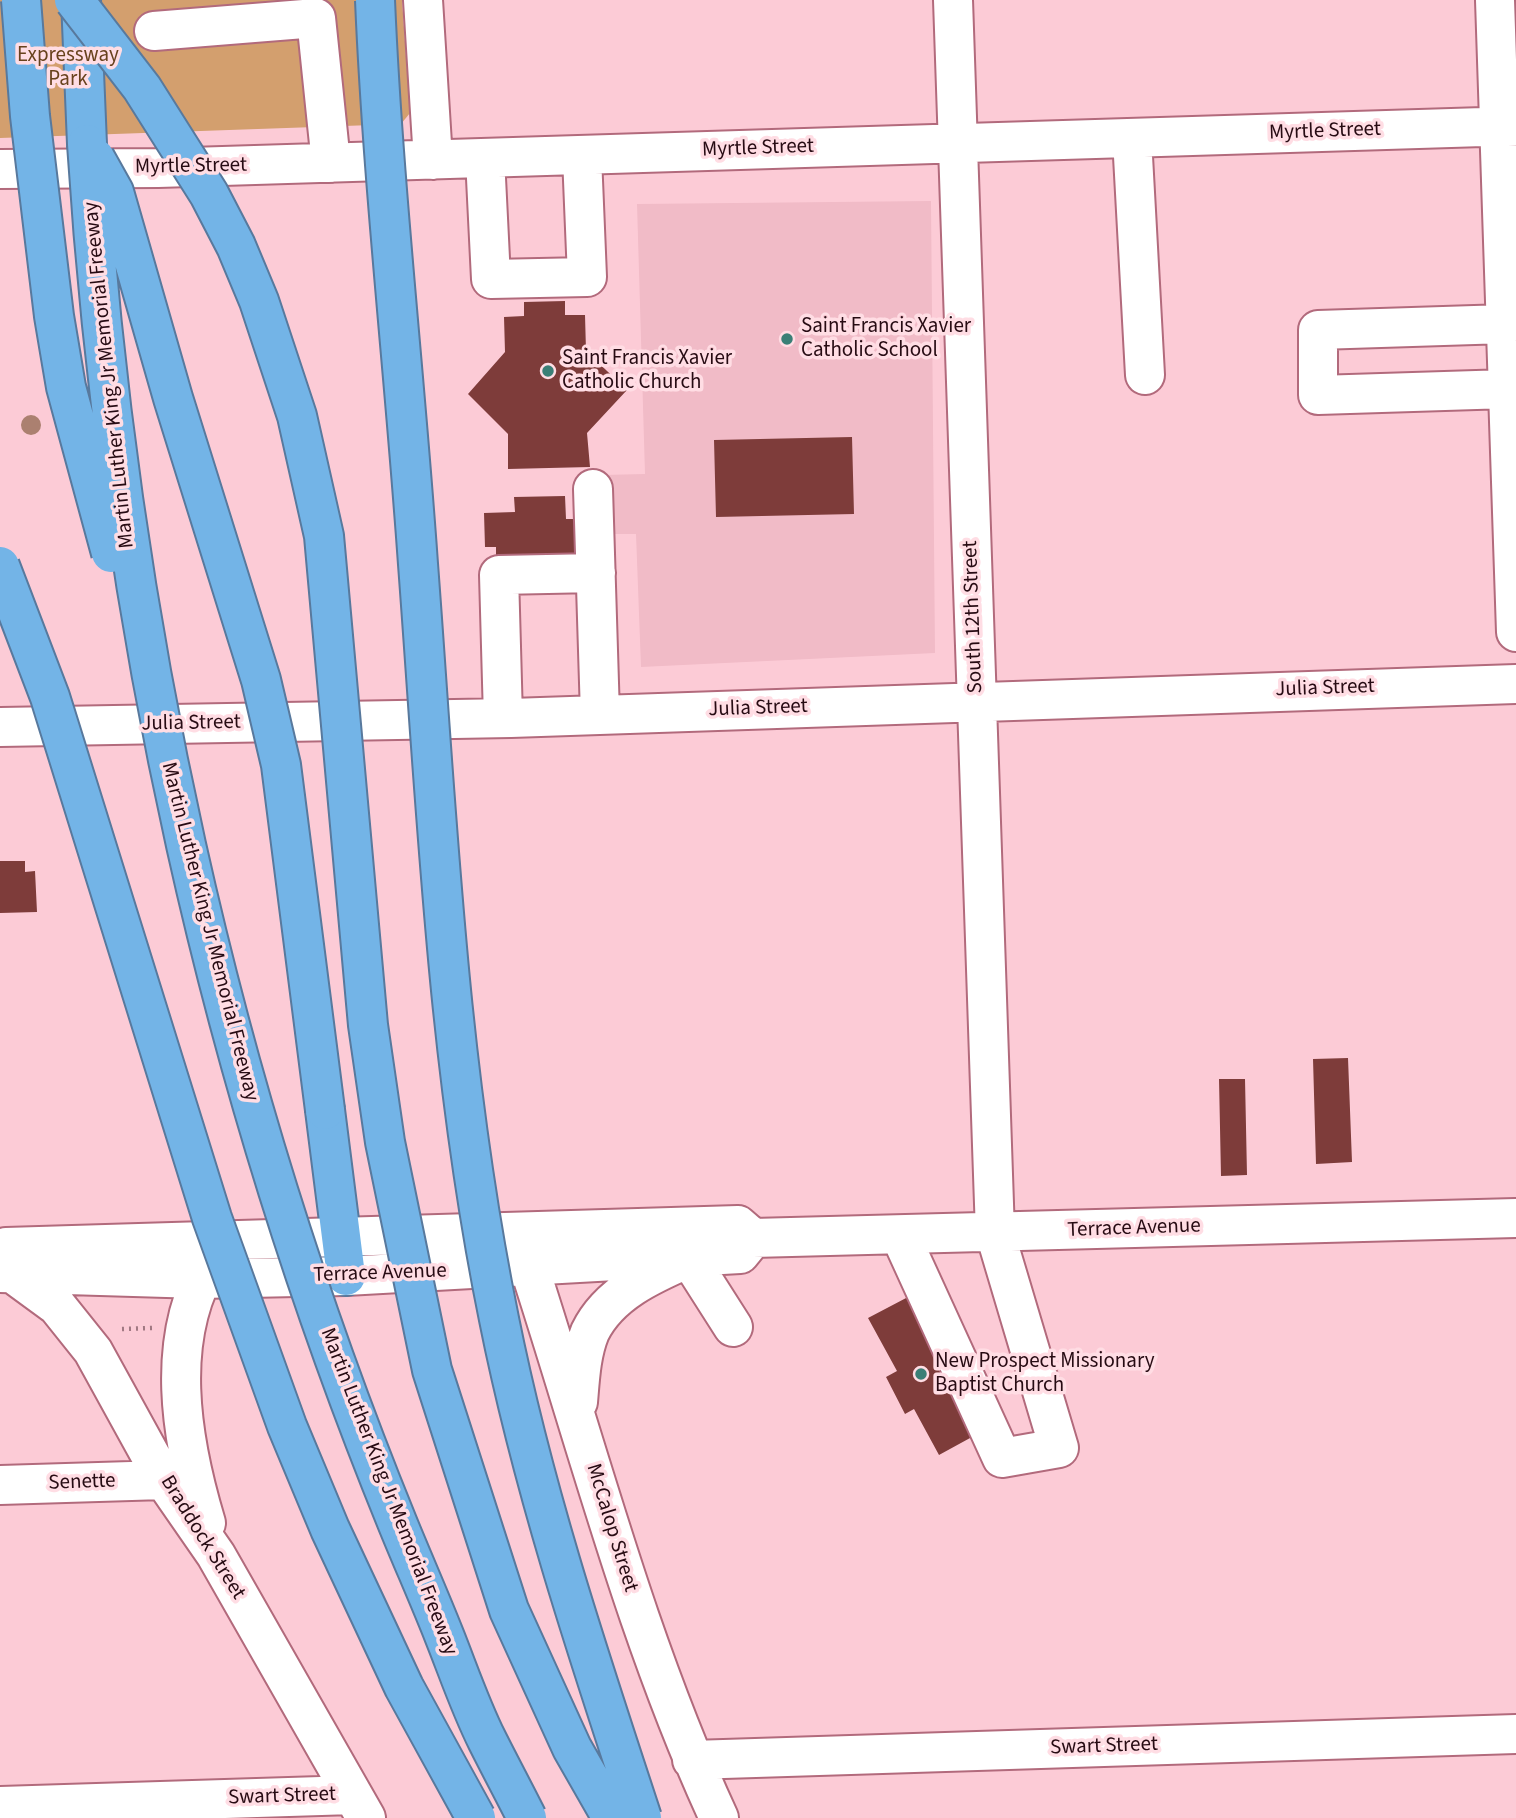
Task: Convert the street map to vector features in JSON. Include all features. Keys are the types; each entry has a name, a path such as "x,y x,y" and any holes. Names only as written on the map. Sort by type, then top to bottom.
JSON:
{"highway":[{"path":"21,0 38,183 66,387 91,486 155,698"},
{"path":"74,0 142,89 209,194 236,246 259,301 297,416 324,536 368,1026 385,1142 432,1370 509,1610 572,1748 612,1818"},
{"name":"Martin Luther King Jr Memorial Freeway","path":"81,0 87,144 115,449 155,698 208,940 254,1113 293,1238 373,1465 471,1705 527,1818"},
{"path":"375,0 447,955 466,1132 498,1314 524,1430 588,1658 642,1818"},
{"path":"87,144 114,192 173,398 261,680 281,765 346,1276"},
{"path":"0,566 50,697 212,1218 287,1426 330,1529 404,1687 476,1818"}],"street":[{"path":"423,0 433,160"},
{"name":"South 12th Street","path":"901,1237 1002,1458 1059,1448 995,1233 953,0"},
{"path":"1495,0 1507,127 1506,324 1516,632"},
{"path":"154,31 316,18 331,163"},
{"name":"Myrtle Street","path":"0,169 331,163 1507,127"},
{"path":"1132,138 1144,375"},
{"path":"485,158 491,279 587,277 582,156"},
{"path":"1506,324 1318,330 1318,395 1508,388"},
{"path":"593,489 600,715"},
{"path":"503,718 499,575 596,573"},
{"name":"Julia Street","path":"0,727 503,718 1516,684"},
{"name":"Terrace Avenue","path":"753,1238 740,1254 690,1258 523,1250 341,1236 6,1247 5,1267 200,1279 346,1276 523,1250 738,1226 753,1238 901,1237 1516,1218"},
{"path":"216,1555 192,1477 184,1435 183,1347 189,1308 200,1279 214,1258 239,1239"},
{"name":"McCalop Street","path":"523,1250 640,1621 692,1760 719,1818"},
{"path":"577,1415 582,1360 591,1332 606,1310 632,1286 690,1258 733,1326"},
{"name":"Braddock Street","path":"5,1267 57,1306 80,1333 164,1480 216,1555 360,1807"},
{"name":"Senette","path":"0,1485 164,1480"},
{"name":"Swart Street","path":"692,1760 1516,1734"},
{"name":"Swart Street","path":"0,1806 360,1807"}],"path":[{"path":"110,1329 163,1327"}],"shaded area":[{"name":"Saint Francis Xavier Catholic School","path":"931,201 935,653 641,667 636,534 605,534 602,475 645,474 637,204"}],"green space":[{"name":"Expressway Park","path":"0,0 402,0 410,113 401,124 0,138"}],"building":[{"name":"Saint Francis Xavier Catholic Church","path":"565,301 565,315 585,315 586,351 627,390 587,433 590,467 508,469 508,434 468,394 505,352 504,317 524,316 524,302"},
{"path":"852,437 854,514 716,517 714,440"},
{"path":"565,496 566,519 577,519 578,558 496,559 496,547 485,547 484,513 515,512 514,497"},
{"path":"0,861 25,861 25,872 35,871 37,912 0,913"},
{"path":"1348,1058 1352,1162 1316,1164 1313,1059"},
{"path":"1219,1079 1245,1079 1247,1175 1221,1176"},
{"name":"New Prospect Missionary Baptist Church","path":"908,1297 981,1432 939,1455 914,1409 905,1414 886,1377 897,1371 868,1318"}],"place":[{"name":"Saint Francis Xavier Catholic School","path":"787,339"},
{"name":"Saint Francis Xavier Catholic Church","path":"548,371"},
{"name":"New Prospect Missionary Baptist Church","path":"921,1374"}]}
